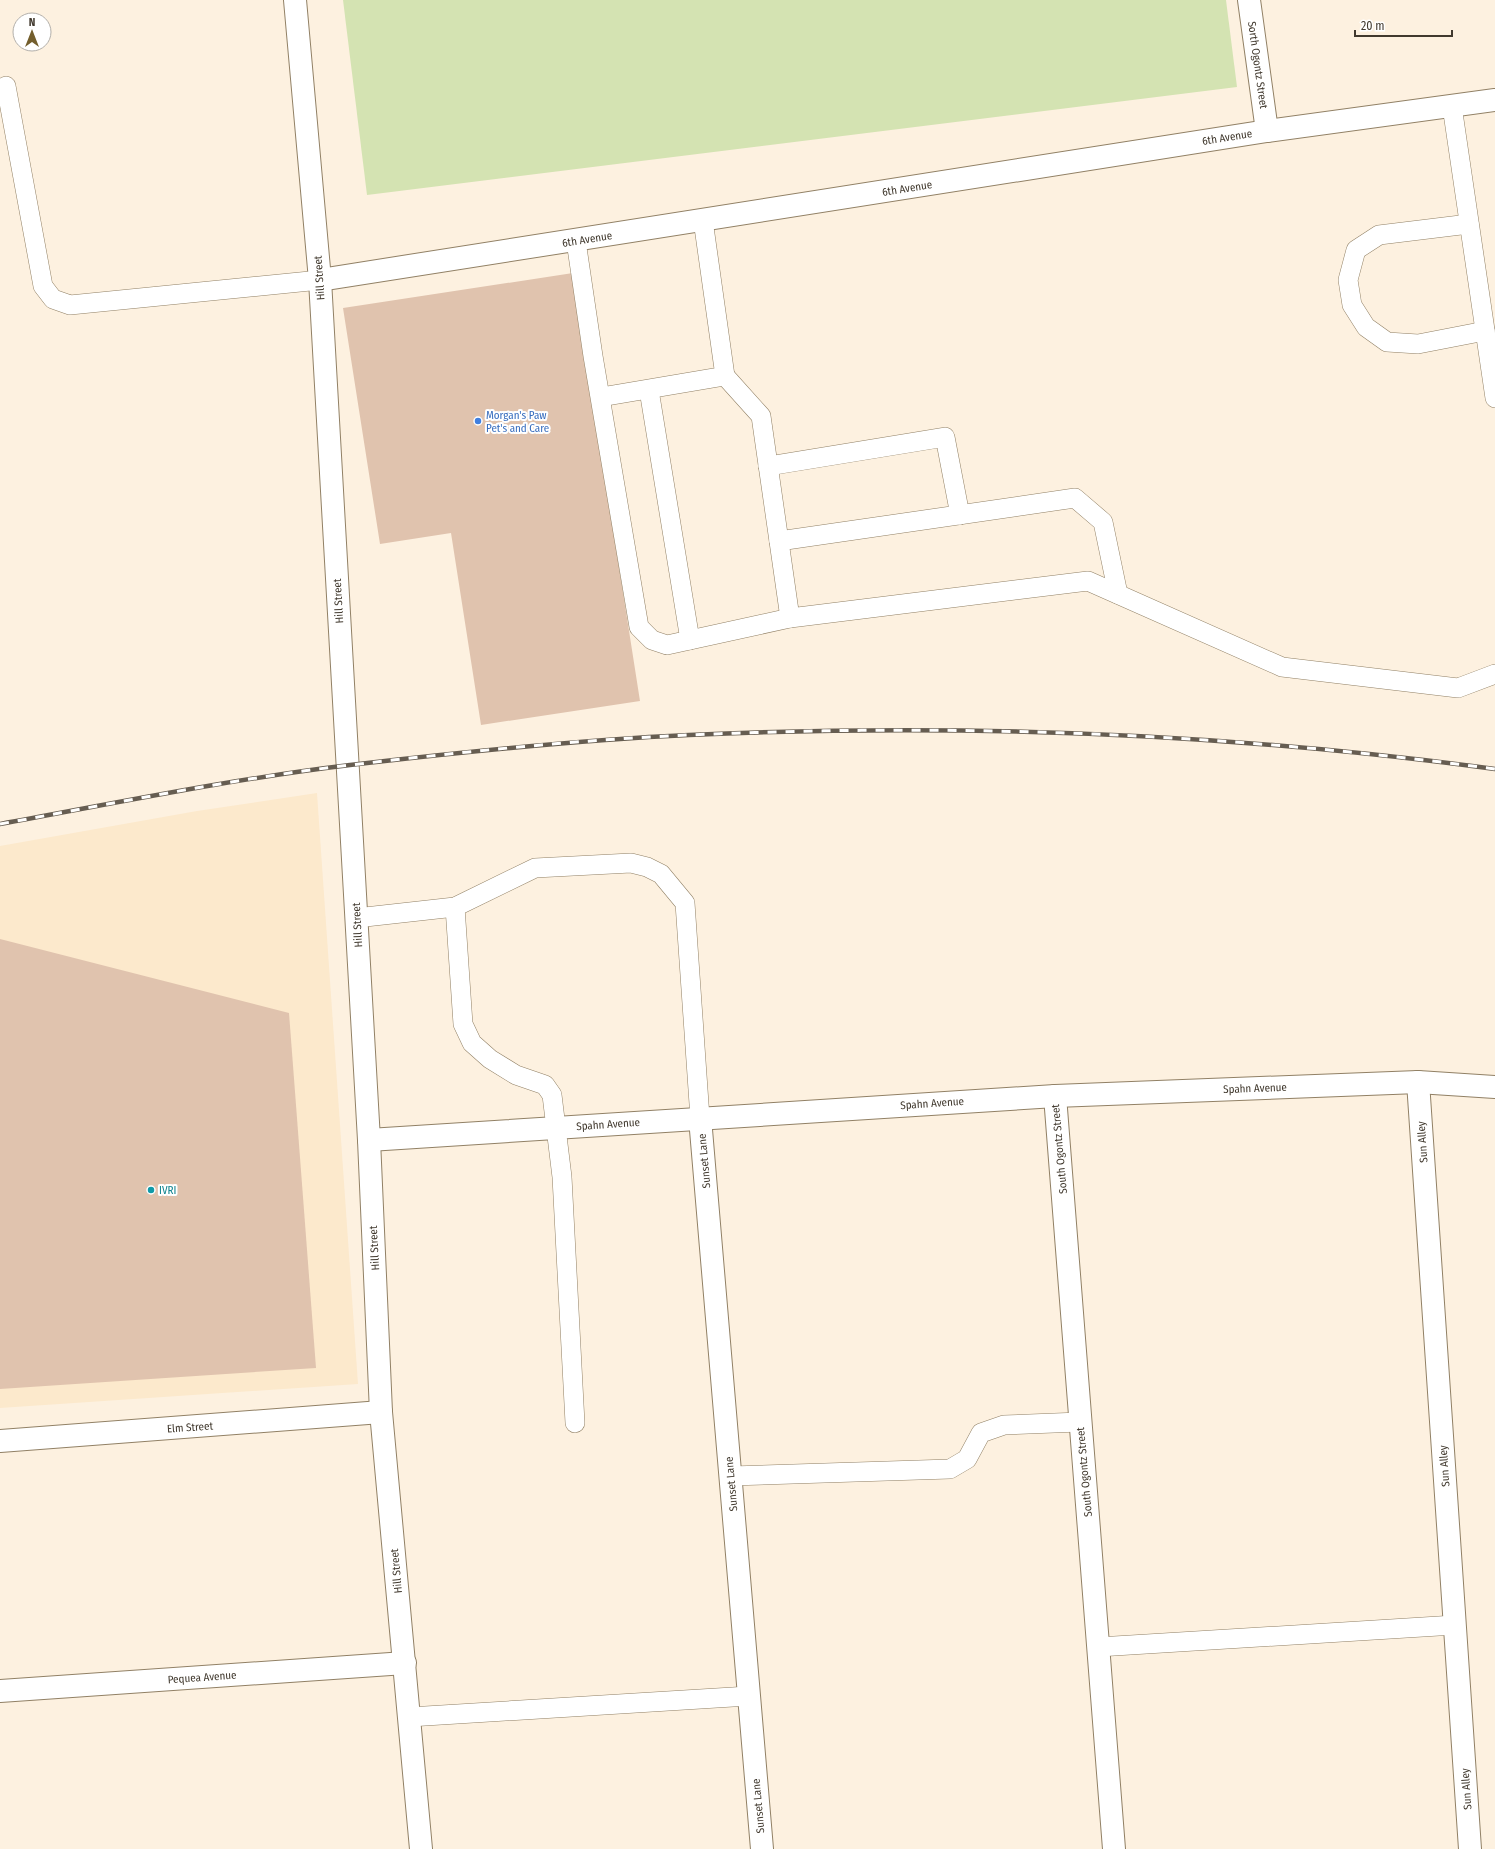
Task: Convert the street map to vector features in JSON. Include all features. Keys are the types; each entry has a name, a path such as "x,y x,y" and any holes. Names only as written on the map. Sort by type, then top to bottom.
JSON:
{"street":[{"name":"Hill Street","path":"295,0 320,280 369,1140 381,1412 421,1849"},
{"name":"Sorth Ogontz Street","path":"1249,0 1267,130"},
{"name":"6th Avenue","path":"320,280 576,241 1267,130 1495,100"},
{"name":"Spahn Avenue","path":"369,1140 1054,1096 1418,1082 1495,1087"},
{"name":"Sun Alley","path":"1418,1082 1470,1849"},
{"name":"South Ogontz Street","path":"1054,1096 1114,1849"},
{"name":"Sunset Lane","path":"700,1118 762,1849"},
{"name":"Elm Street","path":"0,1441 381,1412"},
{"name":"Pequea Avenue","path":"0,1691 405,1663"}],"lane":[{"path":"6,86 43,286 53,299 70,305 320,280"},
{"path":"1452,106 1495,398"},
{"path":"703,220 725,376 761,416 790,618"},
{"path":"1469,224 1379,234 1356,250 1348,280 1352,305 1366,327 1387,342 1418,344 1485,332"},
{"path":"576,241 639,627 652,640 667,644 790,618 1088,581 1282,667 1458,688 1495,674"},
{"path":"601,397 725,376"},
{"path":"649,390 690,640"},
{"path":"768,466 945,437 960,515"},
{"path":"779,541 1075,498 1103,522 1118,594"},
{"path":"356,918 455,908 535,868 631,863 647,867 662,874 685,903 700,1118"},
{"path":"455,908 463,1024 472,1043 490,1059 516,1074 545,1085 552,1095 562,1177 575,1423"},
{"path":"731,1476 950,1469 967,1459 981,1433 1004,1425 1080,1422"},
{"path":"1098,1647 1455,1625"},
{"path":"409,1717 749,1696"}],"shaded area":[{"name":"IVRI","path":"317,793 358,1384 0,1408 0,846 197,811"}],"green space":[{"path":"343,0 1226,0 1237,87 367,195"}],"building":[{"name":"Morgan's Paw Pet's and Care","path":"573,273 640,701 481,725 451,533 380,544 343,308"},
{"name":"IVRI","path":"0,939 289,1013 316,1368 0,1389"}],"railway":[{"path":"0,824 262,777 350,765 519,747 689,735 891,730 1093,734 1194,739 1294,747 1495,769"}],"place":[{"name":"Morgan's Paw Pet's and Care","path":"478,421"},
{"name":"IVRI","path":"151,1190"}]}
